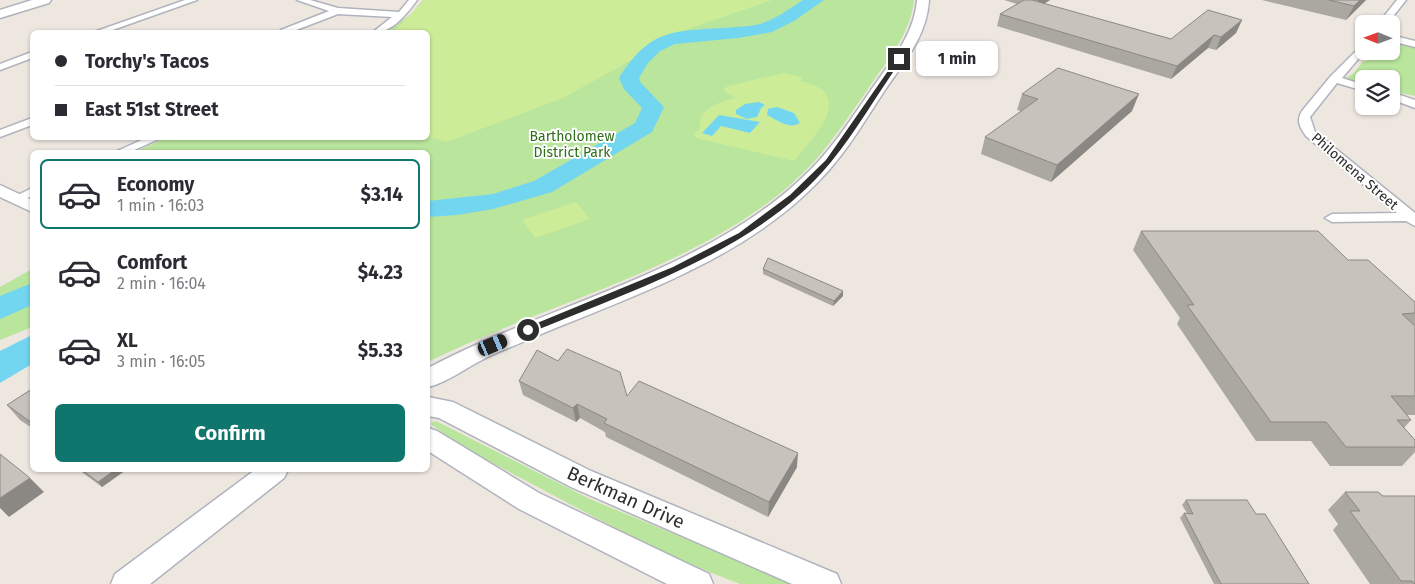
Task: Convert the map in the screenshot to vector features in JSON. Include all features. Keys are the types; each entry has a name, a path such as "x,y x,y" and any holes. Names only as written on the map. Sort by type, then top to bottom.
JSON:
{"main road":[{"path":"0,14 45,0"},
{"path":"430,377 475,352 676,269 741,235 792,197 828,161 902,55 918,24 923,0"},
{"path":"0,190 27,199"},
{"name":"Berkman Drive","path":"430,407 444,410 618,495 826,584"},
{"path":"430,439 529,501 698,584"},
{"path":"126,584 272,472"}],"street":[{"path":"105,30 193,0"},
{"path":"301,0 337,11 401,15"},
{"path":"381,30 401,15 413,0"},
{"path":"1390,15 1402,0"},
{"path":"289,30 337,11"},
{"path":"1400,40 1415,44"},
{"path":"0,67 30,56"},
{"name":"Philomena Street","path":"1355,56 1306,113 1304,117 1305,124 1319,142 1413,219"},
{"path":"1334,79 1355,85"},
{"path":"1400,98 1412,102"},
{"path":"0,134 30,122"},
{"path":"126,150 150,140"},
{"path":"1332,218 1413,219"}],"green space":[{"name":"Bartholomew District Park","path":"423,0 914,0 908,25 897,47 821,154 803,173 764,206 720,234 673,258 624,280 523,320 430,361 430,150 139,150 161,140 430,140 430,30 390,30 411,14"},
{"path":"425,0 772,0 685,30 563,98 447,142 430,138 430,30 395,30"},
{"path":"1400,43 1415,47 1415,96 1400,93 1400,70 1356,70 1363,61 1400,60"},
{"path":"1355,72 1355,82 1346,78"},
{"path":"783,73 803,77 800,81 817,87 826,95 829,105 827,116 812,139 794,161 696,138 694,134 700,129 702,116 706,111 716,104 735,98 725,92 724,89 728,86"},
{"path":"576,202 590,219 535,238 522,220"},
{"path":"30,270 30,328 0,340 0,287"},
{"path":"436,421 590,499 794,584 740,584 666,555 466,449 432,425 431,423"}],"water":[{"path":"759,102 765,105 761,108 757,117 747,119 736,114 736,110 745,104"},
{"path":"777,107 794,113 800,123 787,125 767,115 768,109"},
{"path":"719,115 760,122 750,133 721,126 712,136 702,133"},
{"path":"30,336 30,365 0,383 0,351"}],"building":[{"path":"1024,0 1032,0 1171,39 1208,10 1242,20 1221,37 1214,35 1177,66 1000,14"},
{"path":"1329,0 1360,0 1354,6"},
{"path":"1058,68 1139,94 1057,165 985,137 1038,99 1022,94"},
{"path":"1141,231 1318,231 1348,260 1368,260 1415,302 1415,313 1402,314 1415,326 1415,396 1391,396 1411,420 1397,420 1415,440 1415,447 1346,447 1326,422 1271,422 1187,305 1194,305"},
{"path":"768,258 843,291 834,301 763,269"},
{"path":"567,349 620,372 627,396 639,381 798,453 769,502 604,423 607,419 577,404 573,408 519,381 537,350 558,361"},
{"path":"30,390 30,422 7,405"},
{"path":"0,454 30,478 0,498"},
{"path":"85,472 112,472 98,482"},
{"path":"1345,492 1378,492 1383,496 1415,496 1415,584 1412,581 1401,581 1350,511 1360,511"},
{"path":"1186,500 1247,500 1256,514 1265,514 1309,584 1221,584 1184,513 1193,514"}],"waterway":[{"path":"430,209 475,205 543,187 644,127 653,107 631,85 629,78 640,60 653,47 668,40 684,36 738,33 765,28 788,18 815,0"},
{"path":"0,309 30,294"}],"route":[{"path":"528,330 676,269 741,235 792,197 828,161 899,59"}]}
